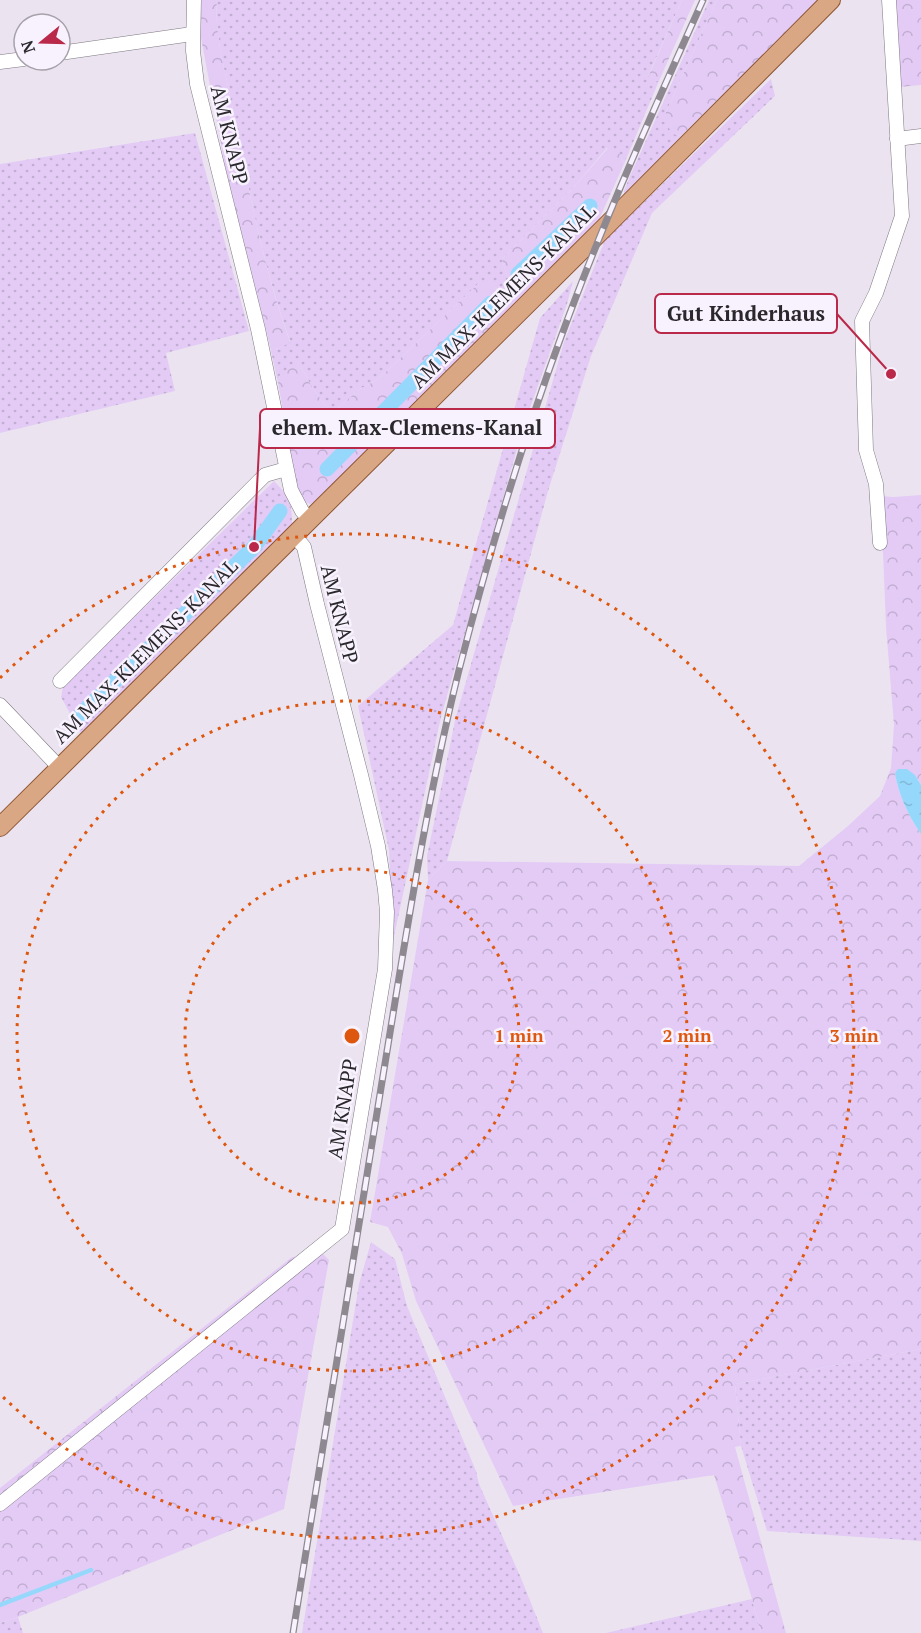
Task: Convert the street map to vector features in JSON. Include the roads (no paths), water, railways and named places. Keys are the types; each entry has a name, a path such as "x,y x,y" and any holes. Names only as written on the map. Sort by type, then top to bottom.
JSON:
{"main road":[{"name":"AM MAX-KLEMENS-KANAL","path":"0,827 56,764 310,520 831,0"}],"street":[{"name":"AM KNAPP","path":"194,0 192,34 197,84 258,329 291,490 302,511 310,520"},
{"path":"880,543 876,484 866,450 862,321 876,293 902,216 889,0"},
{"path":"72,51 192,34"},
{"path":"897,139 921,136"},
{"name":"AM MAX-KLEMENS-KANAL","path":"60,681 265,475 286,469"},
{"name":"AM KNAPP","path":"0,1504 342,1229 385,969 387,912 378,846 361,775 304,547 294,535"},
{"path":"0,705 56,764"}],"water":[{"path":"898,769 907,769 915,775 921,785 921,834 901,797 895,773"}],"waterway":[{"path":"518,274 590,206"},
{"path":"327,469 491,303"},
{"path":"81,714 254,547 280,511"},
{"path":"0,1605 91,1570"}],"railway":[{"path":"293,1633 407,930 425,826 459,670 506,502 561,337 611,209 703,0"}],"place":[{"name":"Gut Kinderhaus","path":"891,374"},
{"name":"ehem. Max-Clemens-Kanal","path":"254,547"}]}
